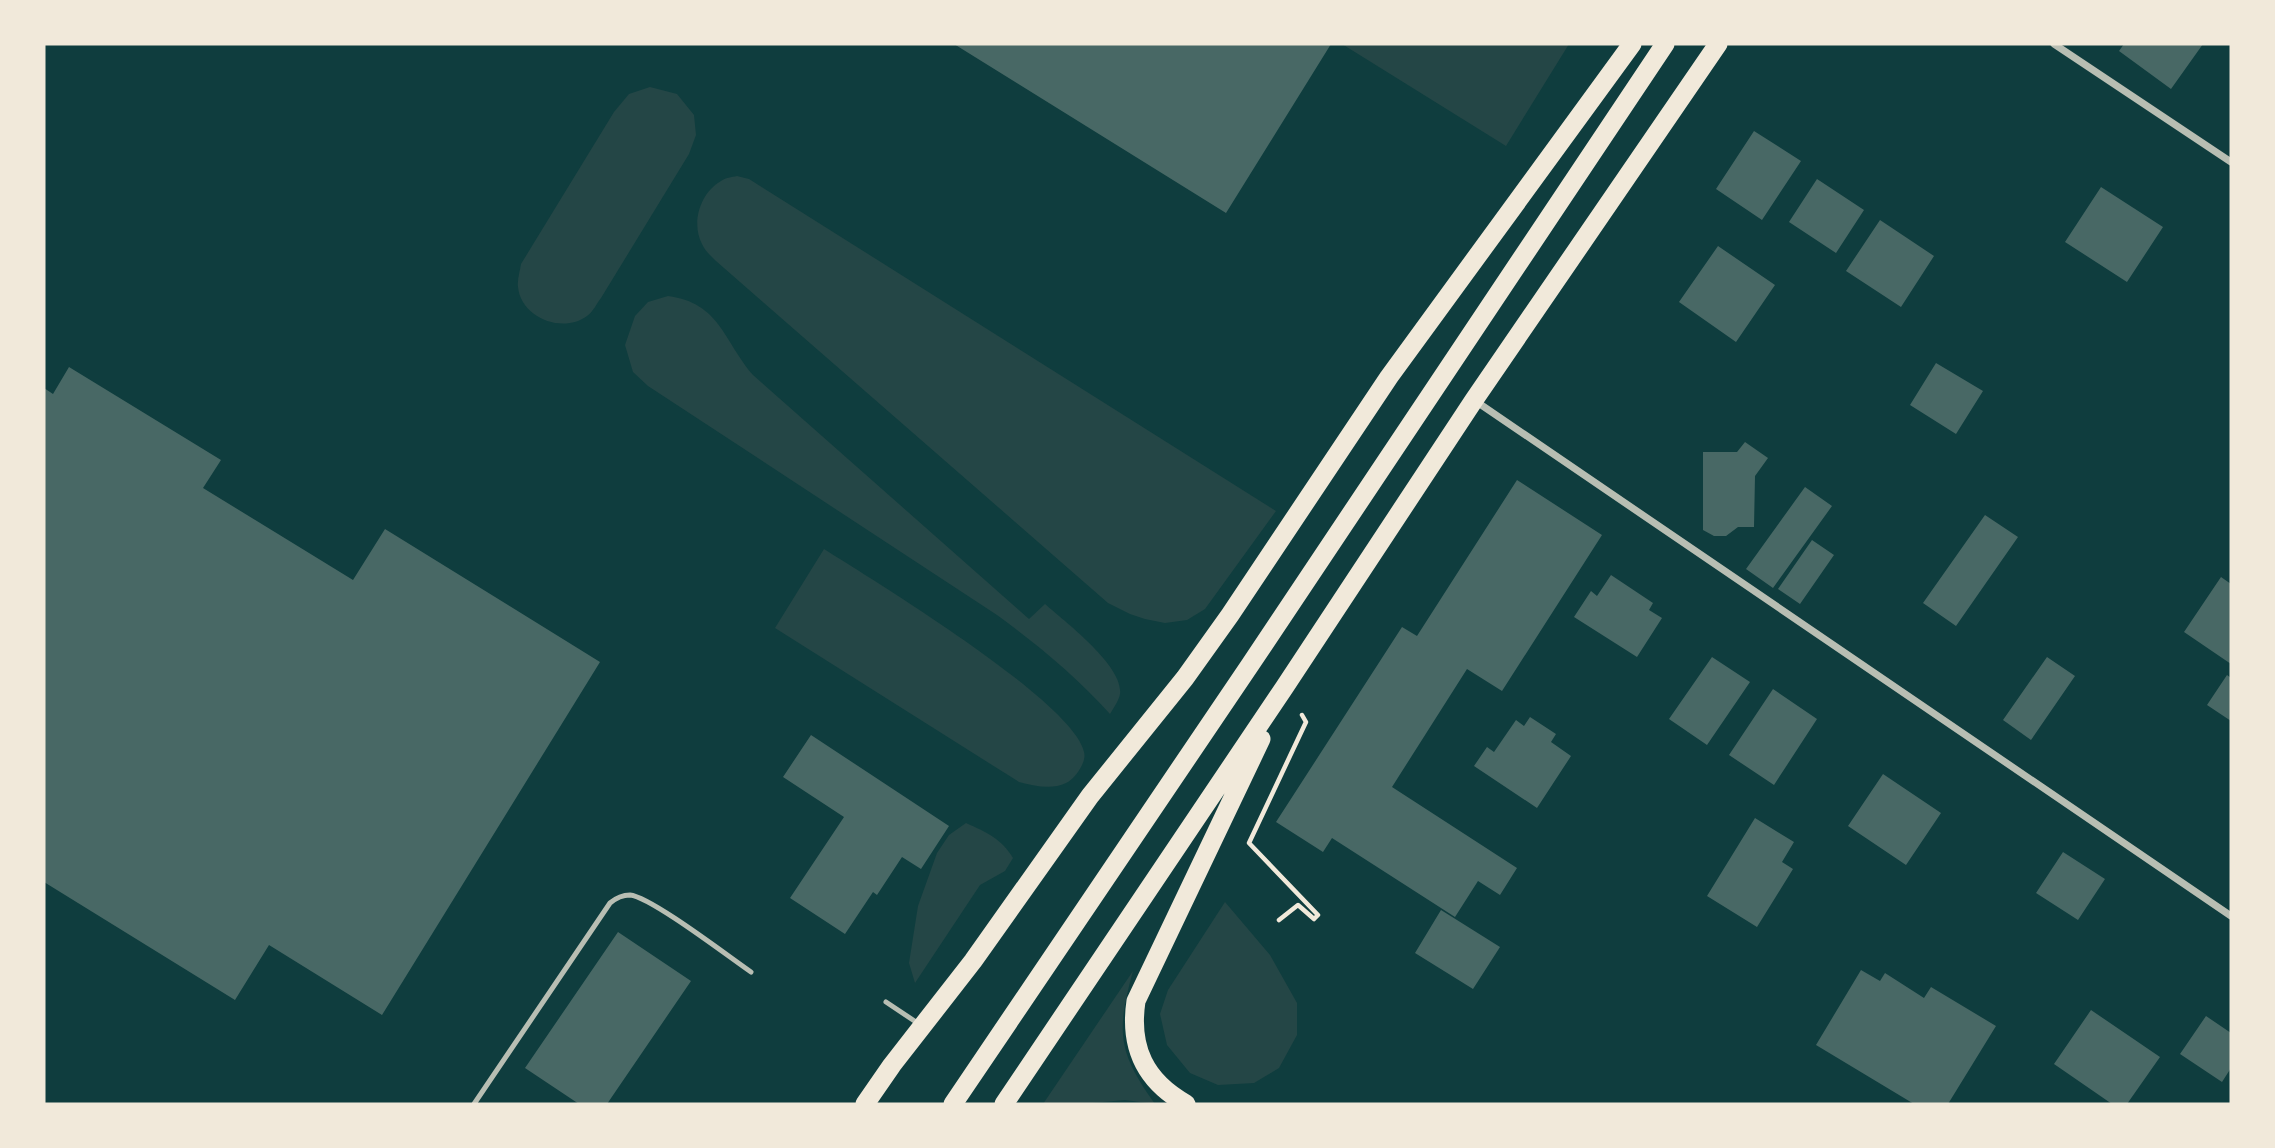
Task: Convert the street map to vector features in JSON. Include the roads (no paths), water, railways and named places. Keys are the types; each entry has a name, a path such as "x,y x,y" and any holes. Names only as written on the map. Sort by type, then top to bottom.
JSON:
{"highway":[{"path":"865,1104 1090,796 1200,657 1389,377 1632,44"},
{"path":"953,1104 1665,44"},
{"path":"1004,1104 1474,400 1718,44"},
{"path":"1186,1104 1160,1087 1139,1055 1134,1037 1136,1001 1284,688"}],"street":[{"path":"2054,44 2231,162"},
{"path":"1474,400 2231,916"}],"lane":[{"path":"474,1104 610,903 618,897 627,895 650,902 751,972"},
{"path":"886,1002 922,1026"}]}
